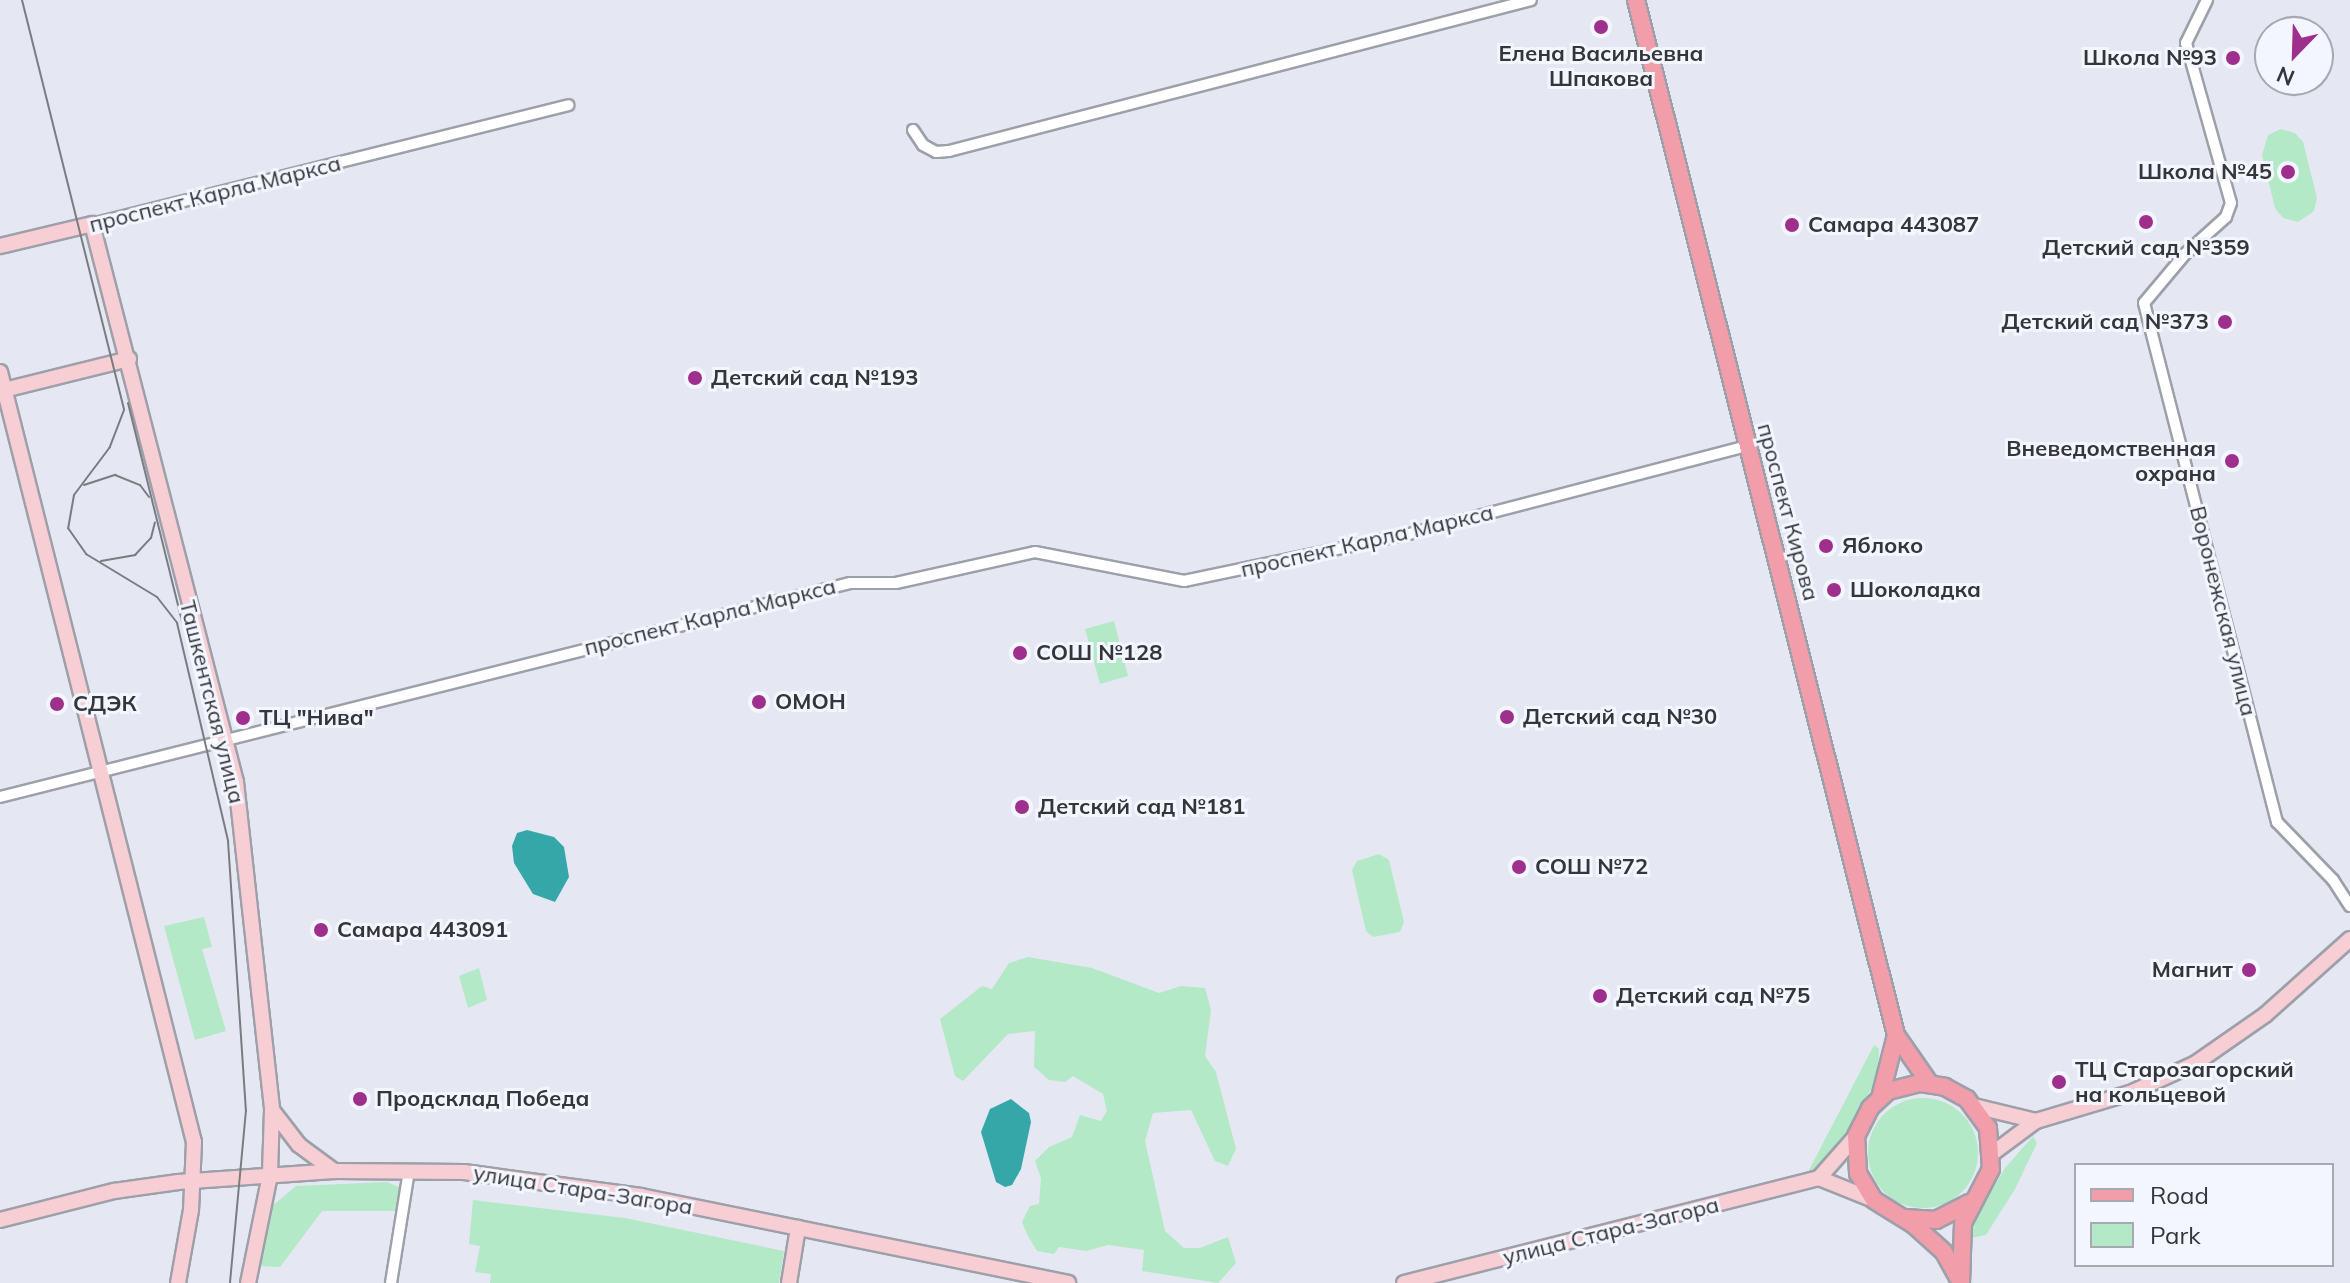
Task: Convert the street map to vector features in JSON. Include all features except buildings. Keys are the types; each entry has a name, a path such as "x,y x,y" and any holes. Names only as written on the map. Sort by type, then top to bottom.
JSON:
{"main road":[{"name":"проспект Кирова","path":"1636,0 1896,1035"},
{"name":"проспект Карла Маркса","path":"0,246 92,224"},
{"name":"Ташкентская улица","path":"92,224 236,782 272,1110 270,1175 248,1283"},
{"path":"3,391 129,359"},
{"path":"0,372 98,771 194,1142 192,1181 178,1283"},
{"path":"1993,1153 2036,1121 2151,1085 2196,1063 2265,1015 2350,939"},
{"path":"1896,1035 1930,1084"},
{"path":"1896,1035 1880,1098 1856,1136 1819,1178 1874,1200 1897,1215 1944,1252 1961,1283"},
{"path":"1880,1098 1903,1086 1930,1084 1957,1093 1974,1106 1988,1128 1993,1153 1985,1183 1972,1201 1963,1223 1961,1283"},
{"path":"1974,1106 2036,1121"},
{"path":"272,1110 299,1145 334,1171"},
{"path":"1856,1136 1858,1173 1874,1200"},
{"name":"улица Стара-Загора","path":"0,1220 114,1191 192,1181 334,1171 409,1170 541,1179 1068,1283"},
{"name":"улица Стара-Загора","path":"1404,1283 1819,1178"},
{"path":"1897,1215 1936,1220 1972,1201"},
{"path":"789,1283 798,1228"}],"street":[{"path":"913,130 923,145 936,152 949,151 1531,0"},
{"name":"Воронежская улица","path":"2207,0 2186,43 2231,203 2226,217 2186,253 2144,303 2277,822 2323,869 2350,906"},
{"name":"проспект Карла Маркса","path":"92,224 568,105"},
{"name":"проспект Карла Маркса","path":"0,797 850,583 896,583 1035,552 1184,581 1457,522 1747,446"},
{"path":"391,1283 409,1170"}],"green space":[{"path":"2281,129 2295,133 2303,142 2317,198 2314,211 2298,222 2283,218 2275,208 2262,155 2268,135"},
{"path":"1114,621 1128,676 1100,684 1085,629"},
{"path":"1379,854 1389,860 1404,922 1400,932 1373,937 1366,931 1352,870 1357,861"},
{"path":"204,917 212,947 202,949 226,1031 195,1040 164,926"},
{"path":"1028,957 1092,968 1159,993 1181,986 1205,988 1211,1010 1205,1056 1216,1072 1236,1149 1228,1166 1215,1161 1191,1110 1153,1113 1145,1141 1165,1231 1184,1248 1200,1248 1228,1237 1236,1263 1218,1283 1142,1271 1144,1250 1108,1245 1086,1251 1059,1247 1054,1254 1037,1251 1028,1236 1022,1222 1030,1206 1039,1204 1041,1178 1035,1161 1049,1147 1072,1137 1080,1115 1101,1121 1107,1111 1103,1094 1073,1076 1065,1082 1049,1080 1034,1067 1035,1031 1008,1034 963,1081 955,1076 940,1019 982,986 992,989 1009,963"},
{"path":"479,968 487,1000 468,1008 459,976"},
{"path":"1874,1045 1879,1049 1873,1086 1836,1151 1823,1167 1807,1174"},
{"path":"1923,1098 1944,1103 1962,1114 1973,1132 1978,1153 1973,1174 1962,1192 1944,1203 1923,1208 1902,1203 1884,1192 1873,1174 1868,1153 1873,1132 1884,1114 1902,1103"},
{"path":"2033,1136 2037,1143 2015,1189 1986,1235 1971,1238 1974,1222 2005,1168"},
{"path":"387,1182 399,1187 399,1211 322,1211 280,1267 258,1266 271,1207 296,1186"},
{"path":"473,1200 625,1218 784,1251 779,1283 490,1283 491,1274 475,1272 480,1246 469,1244"}],"water":[{"path":"527,830 554,837 564,847 569,877 555,902 533,894 514,863 512,846 517,833"},
{"path":"1011,1099 1029,1113 1031,1122 1021,1169 1012,1185 1005,1187 996,1182 981,1132 990,1109"}],"tram line":[{"path":"22,0 124,410 110,447 74,495 68,528 86,554 157,597 177,623 228,841 246,1110 230,1283"},
{"path":"128,403 182,621"},
{"path":"84,485 115,475 140,485 149,497"},
{"path":"101,561 135,555 151,538 155,522"}],"place":[{"name":"Елена Васильевна Шпакова","path":"1601,27"},
{"name":"Школа №93","path":"2233,58"},
{"name":"Школа №45","path":"2288,172"},
{"name":"Детский сад №359","path":"2146,222"},
{"name":"Самара 443087","path":"1792,225"},
{"name":"Детский сад №373","path":"2225,322"},
{"name":"Детский сад №193","path":"695,378"},
{"name":"Вневедомственная охрана","path":"2232,461"},
{"name":"Яблоко","path":"1826,546"},
{"name":"Шоколадка","path":"1834,590"},
{"name":"СОШ №128","path":"1020,653"},
{"name":"ОМОН","path":"759,702"},
{"name":"СДЭК","path":"57,704"},
{"name":"Детский сад №30","path":"1507,717"},
{"name":"ТЦ \"Нива\"","path":"243,718"},
{"name":"Детский сад №181","path":"1022,807"},
{"name":"СОШ №72","path":"1519,867"},
{"name":"Самара 443091","path":"321,930"},
{"name":"Магнит","path":"2249,970"},
{"name":"Детский сад №75","path":"1600,996"},
{"name":"ТЦ Старозагорский на кольцевой","path":"2059,1082"},
{"name":"Продсклад Победа","path":"360,1099"}]}
